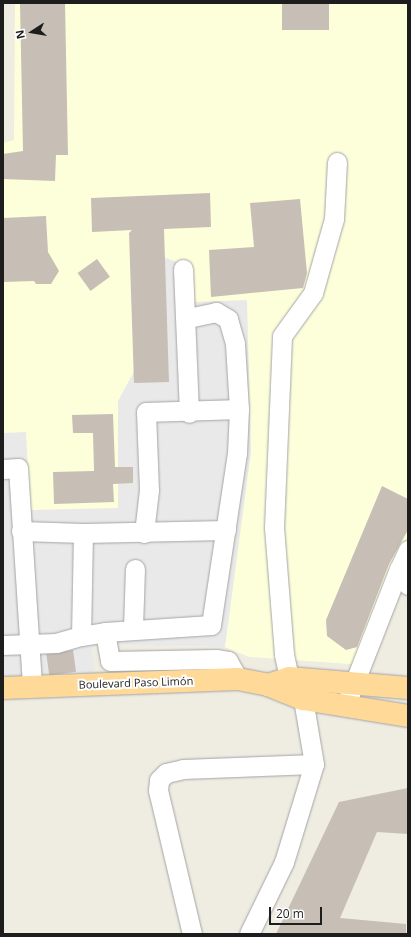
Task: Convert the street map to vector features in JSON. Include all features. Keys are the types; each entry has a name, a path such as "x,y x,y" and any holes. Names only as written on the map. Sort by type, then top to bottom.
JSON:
{"main road":[{"name":"Boulevard Paso Limón","path":"268,685 289,678 408,688"},
{"name":"Boulevard Paso Limón","path":"3,688 238,679 268,685 303,699 346,704 408,716"}],"lane":[{"path":"289,678 284,654 274,528 282,336 313,293 334,219 337,162"},
{"path":"183,269 188,318 189,413"},
{"path":"3,645 30,645 133,628 211,625 226,530 239,409 235,344 228,319 216,312 188,318"},
{"path":"144,533 149,490 146,412 189,413 239,409"},
{"path":"3,469 18,468 32,687"},
{"path":"21,531 144,533 226,530"},
{"path":"81,636 83,533"},
{"path":"346,704 352,683 403,577 408,550"},
{"path":"133,628 136,569"},
{"path":"105,632 110,661 216,659 228,661 238,679"},
{"path":"250,934 284,862 314,764 303,699"},
{"path":"192,934 158,790 159,780 166,773 183,768 314,764"}],"shaded area":[{"path":"15,3 408,3 408,569 364,665 249,657 225,647 92,645 3,678 3,143 14,140"},
{"path":"133,247 192,267 194,302 247,300 251,452 225,647 92,645 94,675 3,678 3,433 26,432 30,510 118,508 118,401 137,366"}],"building":[{"path":"20,3 65,3 68,155 56,155 55,181 3,179 3,154 23,151"},
{"path":"282,3 329,3 329,30 282,30"},
{"path":"210,193 211,227 164,229 169,382 134,383 129,233 132,230 92,232 91,198"},
{"path":"300,199 307,273 303,288 211,297 209,250 254,247 250,203"},
{"path":"46,216 48,252 59,271 51,284 36,284 34,281 3,282 3,218"},
{"path":"97,259 110,277 91,291 78,273"},
{"path":"113,414 115,467 133,467 133,483 113,484 114,502 54,504 53,472 94,471 93,433 73,433 72,415"},
{"path":"382,486 408,499 408,530 389,564 357,647 346,650 327,636 326,620"},
{"path":"73,650 76,672 49,676 46,654"},
{"path":"408,788 408,834 377,832 340,918 406,924 406,934 276,934 339,802"}]}
